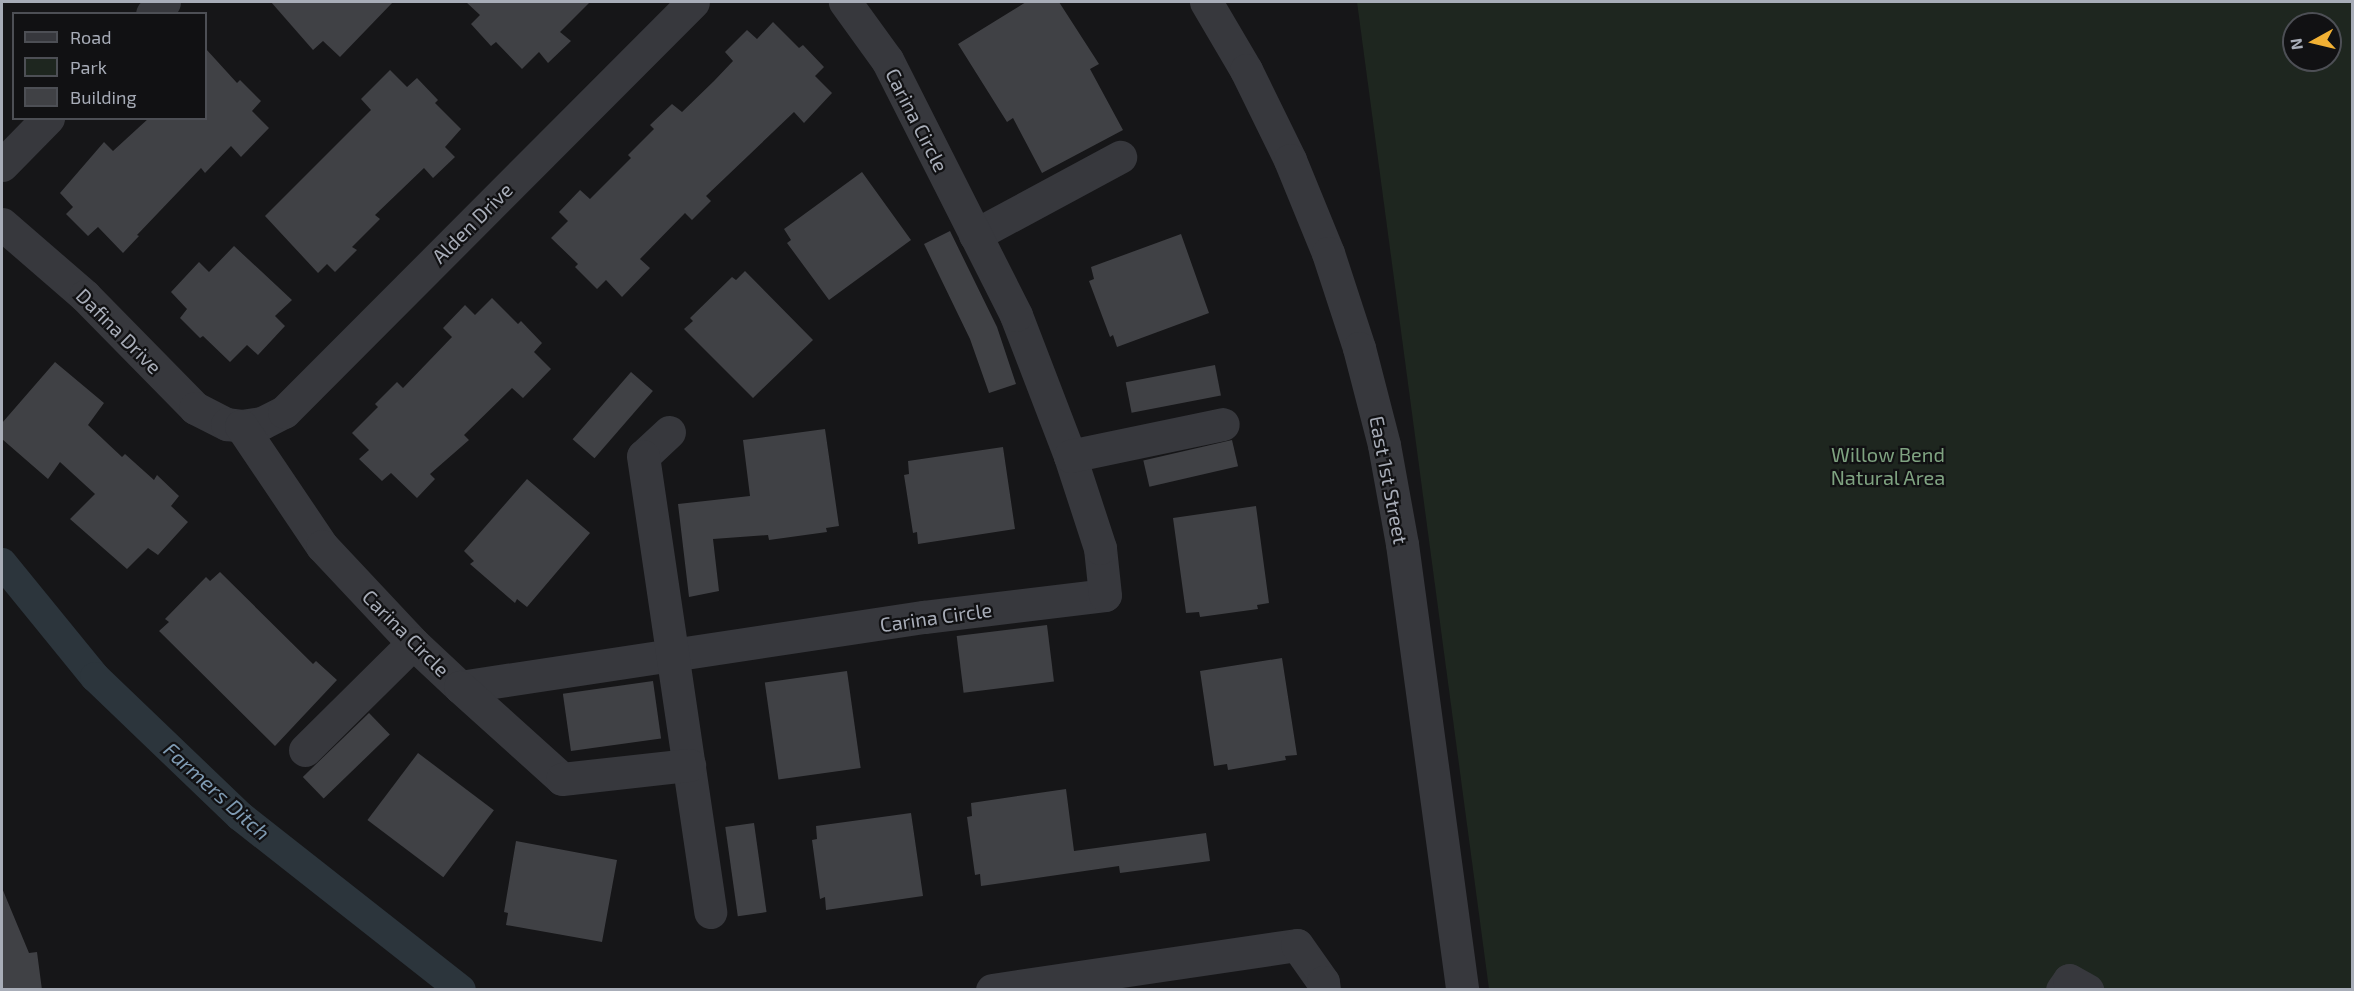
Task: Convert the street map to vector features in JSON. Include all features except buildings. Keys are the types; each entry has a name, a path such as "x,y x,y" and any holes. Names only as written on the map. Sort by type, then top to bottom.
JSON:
{"street":[{"name":"Alden Drive","path":"241,426 262,423 284,412 693,2"},
{"name":"Carina Circle","path":"241,426 322,546 413,643 460,687 924,617 1105,595 1100,548 1070,456 1016,315 886,60 845,2"},
{"name":"East 1st Street","path":"1206,2 1246,70 1290,160 1328,253 1359,348 1384,445 1402,544 1462,990"},
{"path":"2,165 46,120"},
{"path":"975,235 1120,157"},
{"name":"Dafina Drive","path":"2,224 86,296 195,408 227,424 241,426"},
{"path":"1070,456 1223,424"},
{"path":"669,432 643,456 710,912"},
{"path":"305,750 413,643"},
{"path":"460,687 562,779 689,765"},
{"path":"992,990 1297,945 1323,982 1324,990"},
{"path":"2062,990 2069,980 2087,990"}],"green space":[{"name":"Willow Bend Natural Area","path":"1357,2 2352,2 2352,989 1489,989"}],"waterway":[{"name":"Farmers Ditch","path":"2,563 95,677 240,816 461,990"}]}
